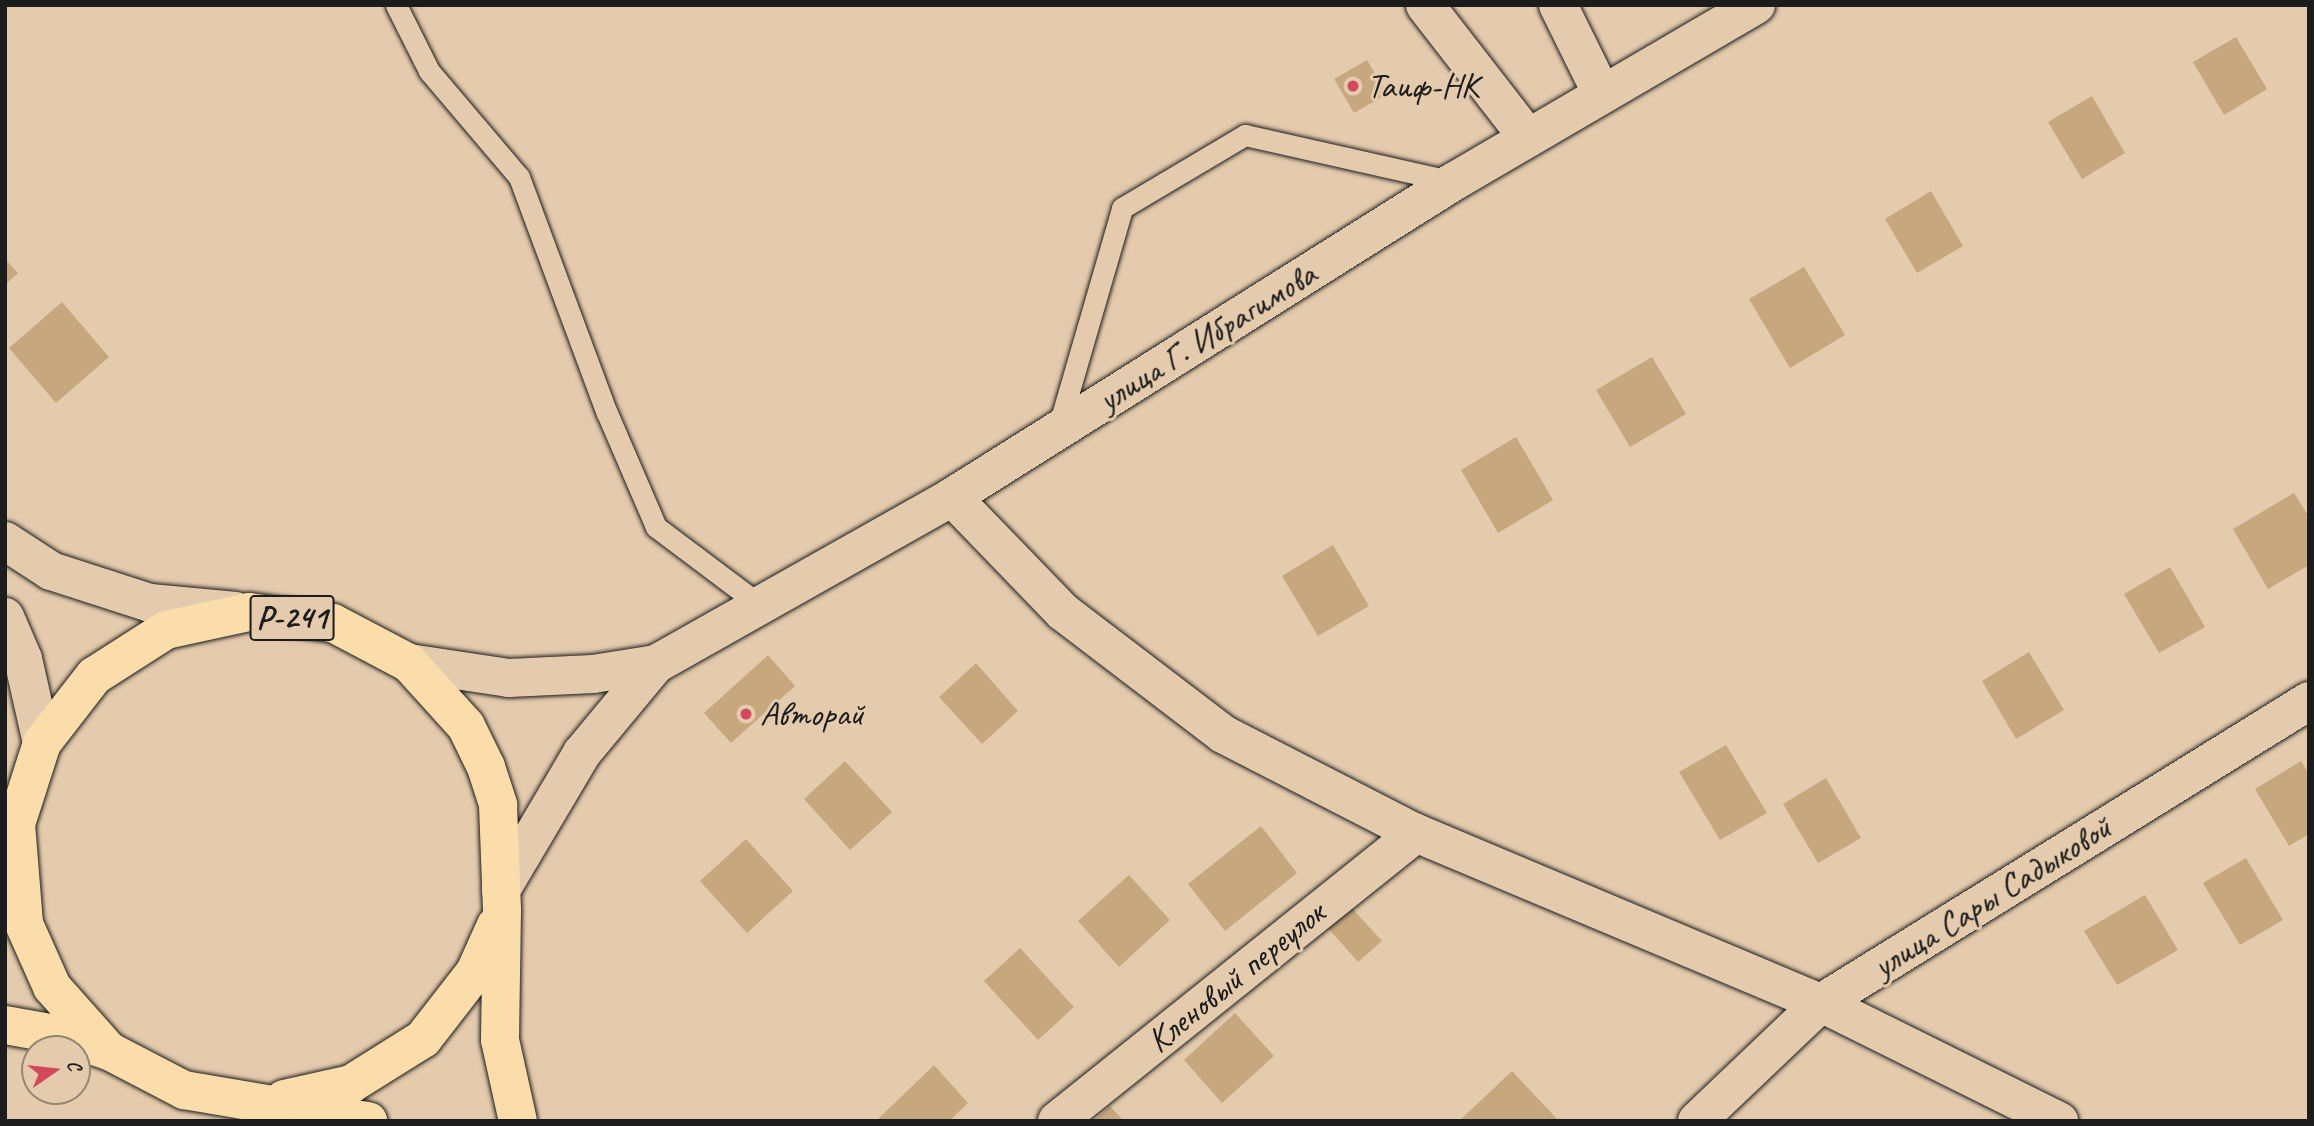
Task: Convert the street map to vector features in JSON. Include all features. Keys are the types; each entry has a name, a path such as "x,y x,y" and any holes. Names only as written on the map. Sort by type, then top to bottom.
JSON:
{"highway":[{"name":"Р-241","path":"109,1051 52,987 24,924 11,831 42,743 94,676 166,630 249,612 333,623 409,663 466,726 486,767 498,805 502,901 475,971 423,1039 351,1084 269,1102"},
{"path":"502,901 500,1040 518,1121"},
{"name":"Р-241","path":"5,1025 61,1035 109,1051 184,1090 269,1102 368,1121"}],"street":[{"path":"1425,5 1528,138"},
{"path":"1558,5 1602,94"},
{"name":"улица Г. Ибрагимова","path":"656,664 952,497 1453,182 1755,5"},
{"path":"952,497 1063,612 1223,734 1416,833 1821,1003 2059,1121"},
{"path":"5,541 51,570 150,603 249,612"},
{"path":"5,617 23,659 42,743"},
{"path":"409,663 509,678 593,674 656,664"},
{"path":"502,901 582,753 656,664"},
{"name":"улица Сары Садыковой","path":"1697,1121 1821,1003 2309,701"},
{"name":"Кленовый переулок","path":"1057,1121 1416,833"}],"lane":[{"path":"396,5 429,71 519,177 607,413 656,527 760,605"},
{"path":"1057,431 1122,208 1245,135 1453,182"}],"building":[{"path":"2236,37 2267,89 2224,115 2193,62"},
{"path":"1367,60 1387,94 1354,113 1334,79"},
{"path":"2092,96 2125,153 2082,179 2048,122"},
{"path":"1931,191 1963,246 1917,273 1885,219"},
{"path":"5,259 18,273 5,285"},
{"path":"1804,267 1845,335 1790,368 1749,299"},
{"path":"62,302 109,357 56,403 9,348"},
{"path":"1652,357 1686,414 1630,447 1596,390"},
{"path":"1516,437 1553,500 1498,533 1461,470"},
{"path":"2294,493 2309,517 2309,565 2268,589 2233,529"},
{"path":"1333,545 1369,606 1318,636 1282,576"},
{"path":"2170,567 2205,627 2159,653 2124,594"},
{"path":"2029,652 2064,710 2016,739 1982,681"},
{"path":"768,655 795,686 731,743 704,713"},
{"path":"976,663 1018,711 982,744 939,697"},
{"path":"1726,745 1767,813 1720,840 1679,772"},
{"path":"845,761 892,812 850,850 804,799"},
{"path":"2301,761 2309,774 2309,834 2289,846 2255,789"},
{"path":"1826,778 1861,838 1818,863 1783,804"},
{"path":"1261,826 1297,873 1225,931 1188,884"},
{"path":"746,839 793,891 747,933 700,881"},
{"path":"2246,858 2283,920 2240,945 2203,883"},
{"path":"1129,875 1170,920 1119,967 1078,921"},
{"path":"2145,895 2178,950 2117,985 2084,931"},
{"path":"1350,906 1382,941 1358,962 1327,927"},
{"path":"1020,948 1074,1007 1038,1040 984,981"},
{"path":"1235,1013 1274,1056 1222,1103 1184,1060"},
{"path":"934,1065 968,1103 949,1121 876,1121"},
{"path":"1512,1071 1559,1121 1459,1121"},
{"path":"1110,1106 1124,1121 1094,1121"}],"place":[{"name":"Таиф-НК","path":"1353,86"},
{"name":"Авторай","path":"746,714"}]}
